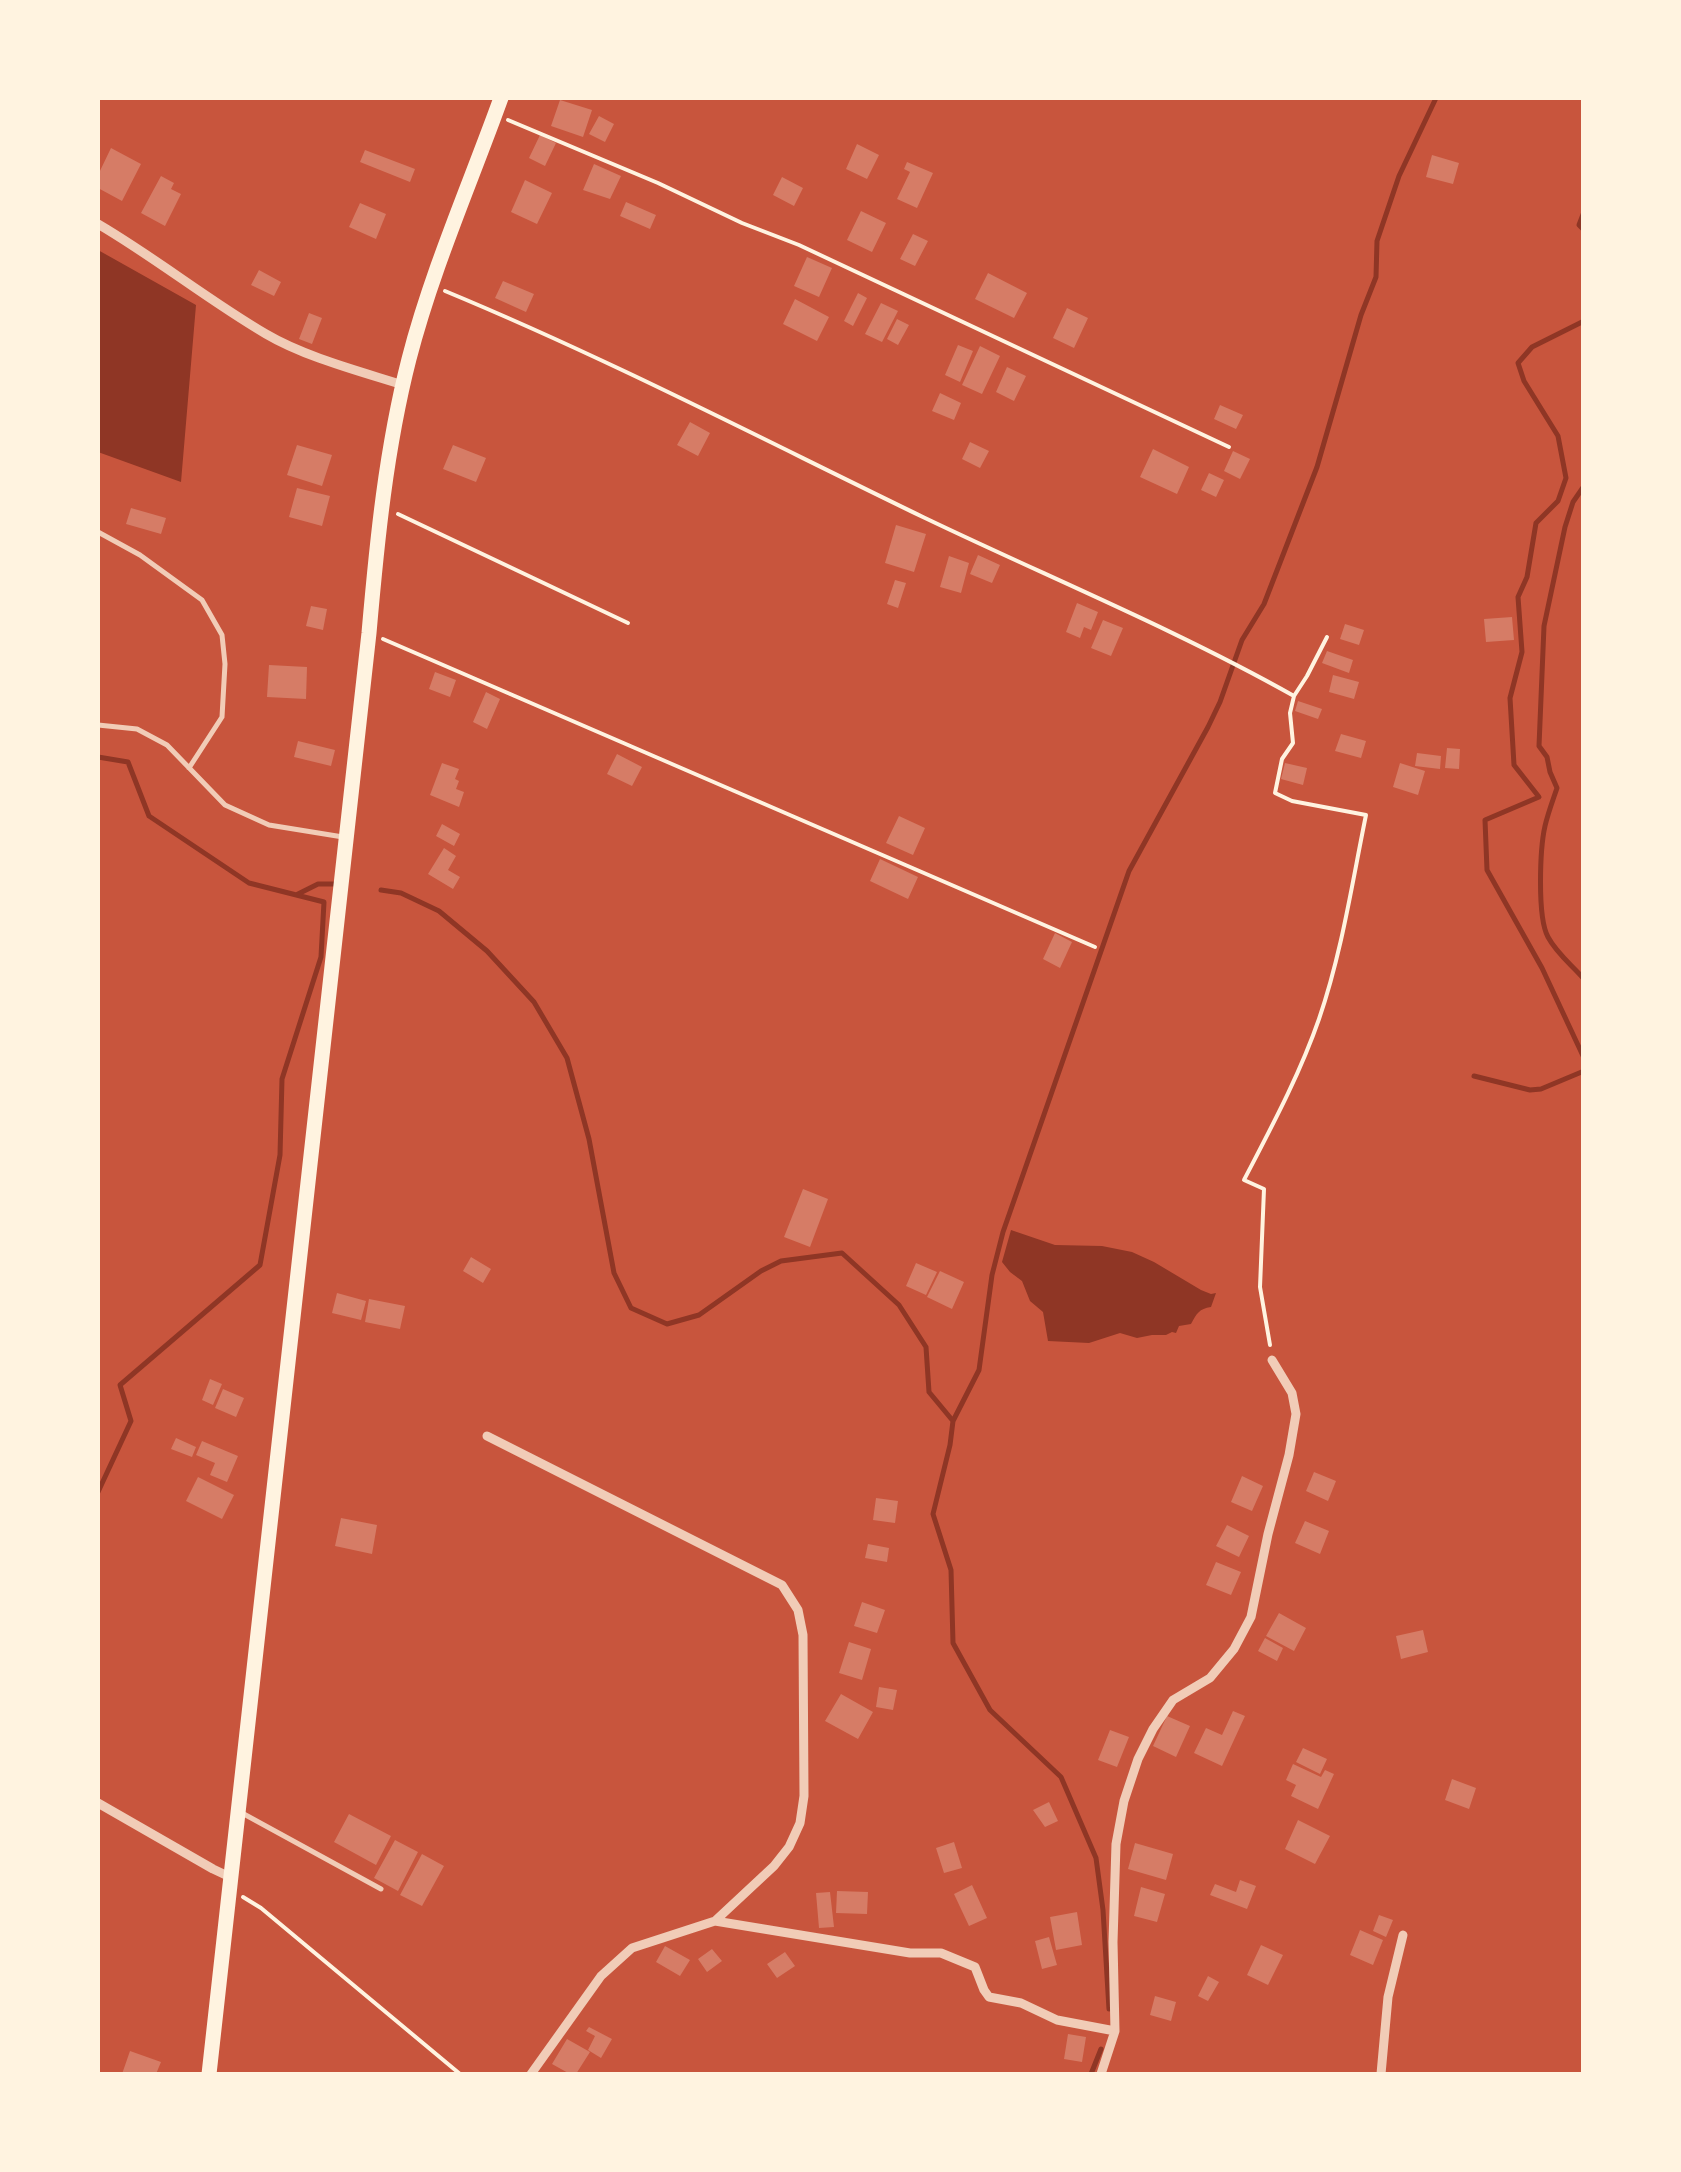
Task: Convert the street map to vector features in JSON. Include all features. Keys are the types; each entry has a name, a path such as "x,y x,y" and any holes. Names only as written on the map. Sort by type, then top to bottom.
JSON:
{"main road":[{"path":"209,2074 380,506 403,385 432,285 498,106"}],"street":[{"path":"98,224 269,336 336,364 403,385"},
{"path":"1101,2074 1115,2031 1116,1844 1124,1801 1153,1728 1173,1700 1210,1678 1234,1649 1250,1617 1296,1414 1292,1393 1272,1360"},
{"path":"487,1436 782,1586 798,1610 802,1635 804,1796 800,1822 789,1847 715,1921 632,1948 601,1976 531,2074"},
{"path":"98,1803 230,1882"},
{"path":"715,1921 892,1951 942,1953 975,1967 989,1996 1021,2004 1057,2020 1115,2031"},
{"path":"1381,2074 1388,1998 1403,1935"}],"lane":[{"path":"98,532 140,554 202,600 222,635 222,717 189,768"},
{"path":"98,725 137,728 167,745 225,805 269,825 346,838"},
{"path":"239,1811 381,1889"}],"path":[{"path":"498,106 1229,448"},
{"path":"432,285 542,332 1239,666 1294,696"},
{"path":"380,506 628,624"},
{"path":"369,633 1095,947"},
{"path":"1272,1360 1260,1286 1264,1189 1244,1180 1320,1018 1344,932 1366,814 1292,801 1275,794 1282,759 1293,743 1290,713 1294,696 1326,636"},
{"path":"230,1882 460,2074"}],"shaded area":[{"path":"98,250 196,305 181,482 98,452"},
{"path":"1011,1230 1055,1245 1102,1246 1132,1252 1201,1290 1216,1293 1211,1307 1199,1312 1191,1324 1179,1326 1176,1333 1137,1338 1120,1333 1089,1343 1048,1341 1043,1312 1030,1301 1022,1281 1002,1262"}],"building":[{"path":"560,100 592,110 583,137 551,126"},
{"path":"599,116 614,124 605,142 589,134"},
{"path":"540,135 556,143 545,166 529,158"},
{"path":"857,144 879,155 867,179 846,169"},
{"path":"111,148 141,164 122,201 98,188 98,175"},
{"path":"365,150 415,169 410,182 360,162"},
{"path":"1432,155 1459,163 1453,184 1426,177"},
{"path":"907,162 933,173 917,208 897,199 910,172 904,169"},
{"path":"594,164 621,176 610,199 583,190"},
{"path":"161,176 174,183 171,189 181,194 165,226 141,213"},
{"path":"782,177 803,188 794,206 773,195"},
{"path":"525,180 552,193 537,224 511,212"},
{"path":"626,202 656,215 650,229 620,216"},
{"path":"360,203 386,214 376,239 349,227"},
{"path":"861,211 886,223 872,252 847,240"},
{"path":"913,234 928,241 915,266 900,259"},
{"path":"807,257 832,268 819,297 794,286"},
{"path":"259,270 281,282 274,296 251,285"},
{"path":"988,273 1027,293 1014,318 975,299"},
{"path":"503,281 534,294 526,312 495,298"},
{"path":"858,293 867,298 853,326 844,321"},
{"path":"795,299 829,317 817,341 783,324"},
{"path":"881,303 898,311 882,342 865,334"},
{"path":"1067,308 1088,318 1074,348 1053,338"},
{"path":"309,313 322,318 312,344 299,339"},
{"path":"897,319 909,325 898,345 887,339"},
{"path":"958,345 973,351 960,382 945,375"},
{"path":"980,346 1000,356 982,394 962,385"},
{"path":"1007,367 1026,376 1014,401 996,392"},
{"path":"940,393 961,403 954,420 932,411"},
{"path":"1220,405 1243,415 1236,429 1214,419"},
{"path":"690,422 710,433 698,456 677,445"},
{"path":"970,442 989,451 980,468 962,459"},
{"path":"297,445 332,455 322,486 287,475"},
{"path":"453,445 486,458 476,482 443,469"},
{"path":"1153,449 1189,467 1177,494 1140,477"},
{"path":"1233,451 1250,459 1240,479 1224,471"},
{"path":"1209,473 1224,480 1216,497 1201,490"},
{"path":"297,488 330,496 322,526 289,517"},
{"path":"131,508 166,518 161,534 126,524"},
{"path":"896,525 926,534 914,572 885,563"},
{"path":"978,555 1000,565 992,583 970,574"},
{"path":"949,556 969,563 961,593 940,587"},
{"path":"895,580 906,583 898,608 887,604"},
{"path":"1077,603 1098,612 1091,630 1084,627 1080,638 1066,632"},
{"path":"311,606 327,609 323,630 306,626"},
{"path":"1512,617 1514,640 1486,642 1484,619"},
{"path":"1103,620 1123,628 1111,656 1091,648"},
{"path":"1345,624 1364,630 1359,645 1340,639"},
{"path":"1327,651 1353,660 1349,673 1322,663"},
{"path":"269,665 307,667 306,699 267,697"},
{"path":"435,672 456,680 450,697 429,689"},
{"path":"1333,675 1359,682 1354,699 1329,692"},
{"path":"486,692 500,699 487,729 473,722"},
{"path":"1298,701 1322,709 1318,719 1295,711"},
{"path":"1341,734 1366,741 1361,758 1335,751"},
{"path":"298,741 335,750 331,766 294,757"},
{"path":"1447,748 1460,749 1459,769 1445,768"},
{"path":"1417,753 1441,756 1440,769 1415,766"},
{"path":"617,754 642,767 632,786 607,774"},
{"path":"442,763 459,769 456,789 464,792 459,807 430,795"},
{"path":"1285,763 1307,768 1303,785 1281,779"},
{"path":"1400,763 1425,771 1418,795 1393,787"},
{"path":"899,816 925,828 913,855 886,843"},
{"path":"442,824 460,834 454,846 436,836"},
{"path":"444,848 456,856 448,870 460,877 453,889 428,874"},
{"path":"880,859 918,877 908,899 870,881"},
{"path":"1055,933 1072,942 1060,968 1043,959"},
{"path":"803,1189 828,1199 810,1247 784,1237"},
{"path":"471,1257 491,1269 483,1283 463,1271"},
{"path":"916,1263 937,1272 926,1295 906,1286"},
{"path":"940,1271 964,1282 952,1309 927,1297"},
{"path":"337,1293 366,1301 361,1320 332,1313"},
{"path":"369,1299 405,1306 400,1329 365,1322"},
{"path":"210,1379 222,1384 213,1405 202,1400"},
{"path":"223,1389 244,1398 236,1417 215,1408"},
{"path":"176,1438 196,1447 192,1457 171,1449"},
{"path":"202,1441 238,1456 227,1482 210,1475 215,1463 196,1455"},
{"path":"1314,1472 1336,1481 1328,1501 1306,1491"},
{"path":"1242,1476 1263,1486 1252,1511 1231,1502"},
{"path":"198,1477 234,1495 222,1519 186,1501"},
{"path":"876,1498 898,1501 895,1523 873,1520"},
{"path":"341,1518 377,1525 372,1554 335,1546"},
{"path":"1305,1521 1329,1531 1320,1554 1295,1543"},
{"path":"1227,1525 1249,1536 1239,1557 1216,1546"},
{"path":"868,1544 889,1548 887,1562 865,1558"},
{"path":"1216,1562 1241,1572 1231,1595 1206,1585"},
{"path":"862,1602 885,1610 877,1633 854,1626"},
{"path":"1279,1613 1306,1628 1294,1651 1266,1636"},
{"path":"1423,1630 1428,1652 1401,1659 1396,1636"},
{"path":"1265,1638 1283,1648 1277,1661 1258,1651"},
{"path":"849,1642 871,1649 862,1680 839,1673"},
{"path":"879,1687 897,1690 893,1710 876,1707"},
{"path":"841,1694 873,1712 858,1739 825,1721"},
{"path":"1233,1711 1245,1716 1222,1766 1194,1753 1206,1728 1222,1735"},
{"path":"1167,1716 1190,1726 1176,1757 1153,1746"},
{"path":"1110,1730 1129,1737 1117,1767 1098,1760"},
{"path":"1303,1748 1327,1759 1320,1774 1296,1762"},
{"path":"1293,1764 1321,1777 1325,1770 1334,1774 1318,1809 1291,1796 1296,1785 1286,1780"},
{"path":"1452,1779 1476,1788 1469,1809 1445,1800"},
{"path":"1049,1802 1058,1821 1045,1827 1033,1810"},
{"path":"349,1814 391,1836 376,1865 334,1842"},
{"path":"1298,1820 1330,1836 1315,1864 1285,1849"},
{"path":"395,1840 418,1852 398,1891 374,1878"},
{"path":"954,1842 962,1868 944,1873 936,1848"},
{"path":"1135,1843 1173,1854 1166,1880 1128,1869"},
{"path":"422,1854 444,1866 422,1906 400,1895"},
{"path":"1240,1880 1256,1886 1247,1909 1210,1895 1215,1884 1236,1892"},
{"path":"972,1885 987,1918 969,1926 954,1894"},
{"path":"1141,1887 1165,1894 1157,1922 1134,1916"},
{"path":"837,1891 868,1892 867,1914 836,1913"},
{"path":"830,1892 834,1927 819,1928 816,1893"},
{"path":"1077,1912 1082,1945 1056,1950 1050,1917"},
{"path":"1379,1915 1393,1920 1386,1937 1373,1931"},
{"path":"1360,1930 1383,1940 1373,1965 1350,1955"},
{"path":"1049,1937 1057,1965 1042,1969 1035,1941"},
{"path":"1261,1945 1283,1955 1268,1985 1247,1975"},
{"path":"665,1946 690,1960 680,1976 656,1962"},
{"path":"712,1949 722,1961 707,1972 698,1959"},
{"path":"785,1952 795,1966 777,1978 767,1964"},
{"path":"1208,1976 1219,1982 1208,2001 1198,1996"},
{"path":"1155,1996 1176,2002 1171,2021 1150,2015"},
{"path":"589,2027 612,2039 601,2058 588,2050 595,2036 586,2031"},
{"path":"1068,2034 1086,2037 1082,2062 1064,2059"},
{"path":"567,2039 590,2052 576,2074 552,2064"},
{"path":"130,2051 161,2062 156,2074 122,2074"}],"waterway":[{"path":"953,1421 979,1370 992,1275 1003,1232 1129,871 1208,727 1242,640 1264,604 1317,467 1361,315 1376,277 1377,241 1399,176 1436,98"},
{"path":"1584,212 1579,225 1584,230"},
{"path":"1584,321 1532,347 1518,363 1524,381 1558,436 1566,478 1558,501 1536,523 1527,577 1518,597 1522,652 1510,698 1514,765 1539,797 1485,820 1487,870 1542,968 1584,1058"},
{"path":"1584,486 1573,502 1565,527 1544,626 1539,746 1547,757 1557,788 1542,850 1545,927 1556,949 1584,979"},
{"path":"98,757 128,762 149,816 249,883 324,902 321,957 282,1079 280,1155 260,1265 120,1385 131,1421 98,1492"},
{"path":"296,895 318,884 338,884"},
{"path":"381,890 401,893 439,911 487,951 534,1002 567,1058 589,1139 614,1273 631,1308 667,1324 699,1315 781,1261 842,1253 899,1305 926,1347 929,1392 953,1421 933,1514 951,1570 953,1643 990,1710 1061,1777 1096,1858 1109,2009"},
{"path":"1474,1076 1530,1090 1584,1071"},
{"path":"1091,2074 1101,2049"}]}
